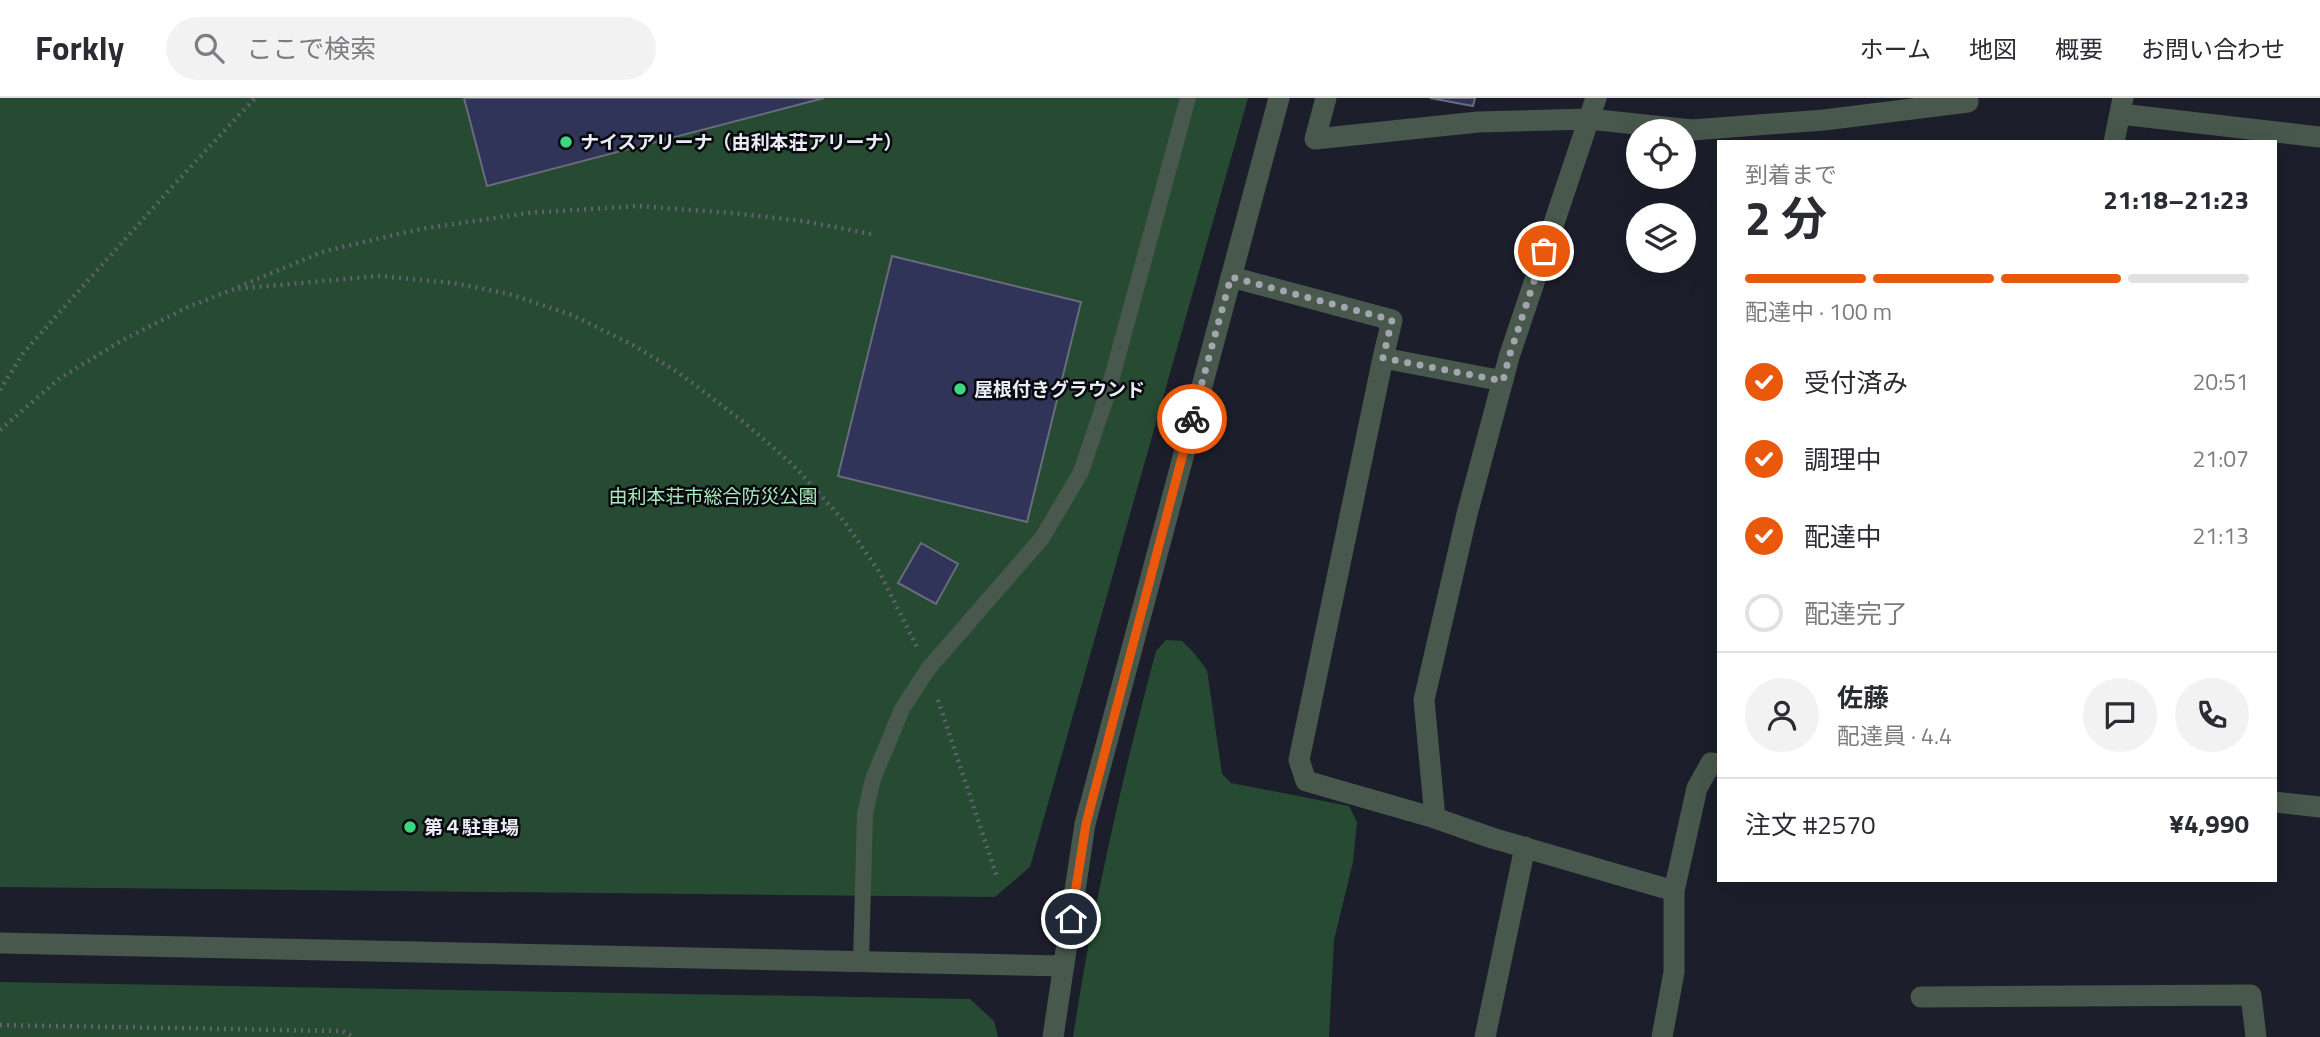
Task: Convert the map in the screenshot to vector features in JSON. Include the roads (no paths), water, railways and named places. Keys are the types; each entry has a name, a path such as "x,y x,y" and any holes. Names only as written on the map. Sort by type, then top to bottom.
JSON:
{"street":[{"path":"1053,1037 1086,824 1279,98"},
{"path":"1326,98 1315,139 1478,122 1589,119 1692,130 1824,120 1968,102"},
{"path":"1435,818 1424,700 1467,514 1509,357 1596,98"},
{"path":"2115,140 2121,106 2320,137"},
{"path":"1231,277 1392,320 1299,760 1306,781 1674,891"},
{"path":"1383,358 1503,381"},
{"path":"1662,1037 1674,972 1674,891 1697,788 1711,763 1717,764"},
{"path":"2277,802 2320,807"},
{"path":"1486,1037 1525,847"},
{"path":"0,943 1064,966"},
{"path":"1921,997 2251,995 2256,1037"}],"lane":[{"path":"861,961 864,814 873,779 902,709 928,669 1042,538 1081,472 1108,392 1188,98"}],"place":[{"name":"ナイスアリーナ（由利本荘アリーナ）","path":"566,142"},
{"name":"屋根付きグラウンド","path":"960,389"},
{"name":"第４駐車場","path":"410,827"}],"park label":[{"name":"由利本荘市総合防災公園","path":"713,496"}]}
